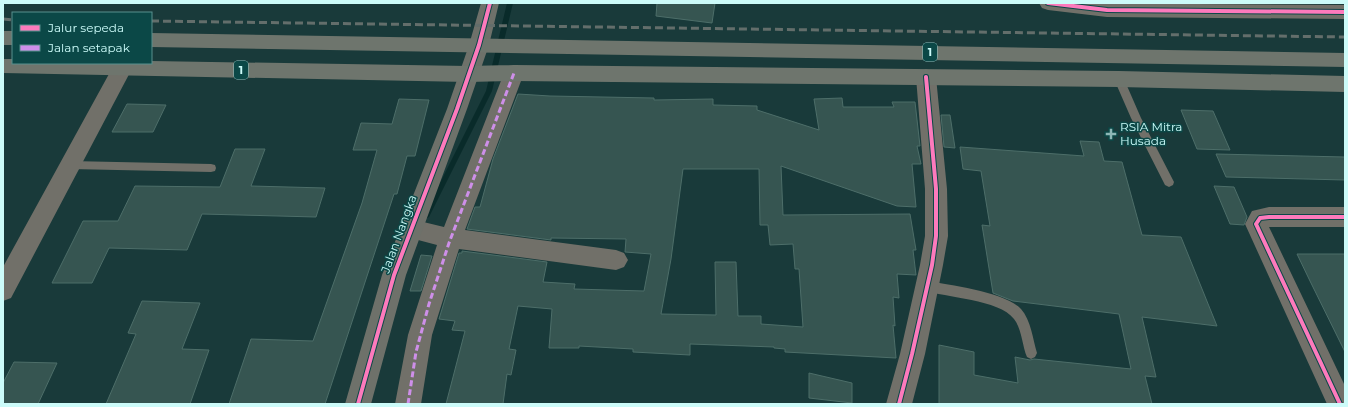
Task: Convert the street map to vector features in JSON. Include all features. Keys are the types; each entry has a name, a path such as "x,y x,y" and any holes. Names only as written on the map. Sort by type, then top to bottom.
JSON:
{"highway":[{"name":"1","path":"152,40 1345,60"},
{"name":"1","path":"3,66 124,66 473,74 510,73 926,77 1123,88 1345,84"}],"street":[{"name":"Jalan Nangka","path":"358,404 394,275 414,230 457,108 485,45 490,3"},
{"path":"1048,3 1107,10 1266,8 1345,12"},
{"path":"3,290 124,66"},
{"path":"408,404 419,336 449,238 508,92 510,73"},
{"path":"899,404 907,381 934,252 937,227 936,184 926,77"},
{"path":"1340,404 1256,224 1260,218 1269,217 1345,217"},
{"path":"414,230 449,238 616,260"}],"lane":[{"path":"1123,88 1169,182"},
{"path":"70,165 211,168"},
{"path":"927,286 1000,303 1012,308 1019,316 1031,353"}],"building":[{"path":"657,3 715,3 712,23 656,16"},
{"path":"518,94 654,98 654,100 713,99 713,105 757,106 757,110 819,130 814,99 842,98 843,107 894,107 892,102 915,102 920,146 917,146 921,164 912,164 916,207 897,206 781,166 783,215 910,214 916,250 913,250 916,275 897,274 899,298 893,297 895,326 893,325 896,358 785,352 785,349 774,347 690,344 690,355 633,352 633,349 579,346 579,348 549,348 552,309 518,306 509,349 516,350 511,375 507,374 503,404 446,404 465,331 452,330 455,321 439,319 459,253 462,253 462,251 547,262 543,282 575,284 574,289 644,291 651,254 625,252 626,239 551,238 551,240 467,229 475,207 480,207 493,159","holes":["683,169 759,169 760,225 768,225 770,245 793,244 795,269 799,269 803,327 761,324 761,316 738,316 736,262 715,262 716,315 661,314 671,259"]},
{"path":"399,99 429,100 415,156 407,156 397,194 394,194 325,404 229,404 251,339 313,341 362,203 377,150 353,150 361,123 392,124"},
{"path":"127,104 166,105 153,132 112,132"},
{"path":"1181,110 1213,111 1230,150 1197,149"},
{"path":"941,115 950,115 955,148 944,147"},
{"path":"1080,141 1099,142 1104,161 1122,162 1142,235 1181,237 1217,326 1142,317 1156,377 1145,376 1152,404 939,404 939,345 974,352 974,375 1018,383 1015,357 1030,360 1034,359 1131,369 1119,314 1013,301 993,293 982,225 990,226 981,171 963,169 960,147 1084,156"},
{"path":"235,149 265,149 251,186 325,188 316,217 202,214 187,250 109,248 92,283 52,283 83,221 118,221 135,186 220,187"},
{"path":"1216,154 1345,157 1345,180 1226,177"},
{"path":"1214,186 1234,187 1247,217 1244,225 1230,224"},
{"path":"1297,254 1345,254 1345,352 1310,281"},
{"path":"421,255 432,256 421,291 410,291"},
{"path":"142,301 200,303 182,349 209,350 190,404 106,404 136,334 128,333"},
{"path":"14,362 57,363 38,404 3,404 3,383"},
{"path":"809,373 852,383 852,403 809,398"}],"waterway":[{"path":"427,215 489,91 510,3"}],"railway":[{"path":"3,19 12,20"},
{"path":"152,21 1345,37"}],"marked path":[{"path":"408,404 416,352 429,304 449,243 514,73"}],"cycle path":[{"path":"358,404 394,275 457,109 479,45 490,3"},
{"path":"1048,3 1107,10 1345,12"},
{"path":"899,404 932,265 937,226 936,189 926,77"},
{"path":"1340,404 1256,224 1260,218 1269,217 1345,217"}],"place":[{"name":"RSIA Mitra Husada","path":"1111,134"}]}
